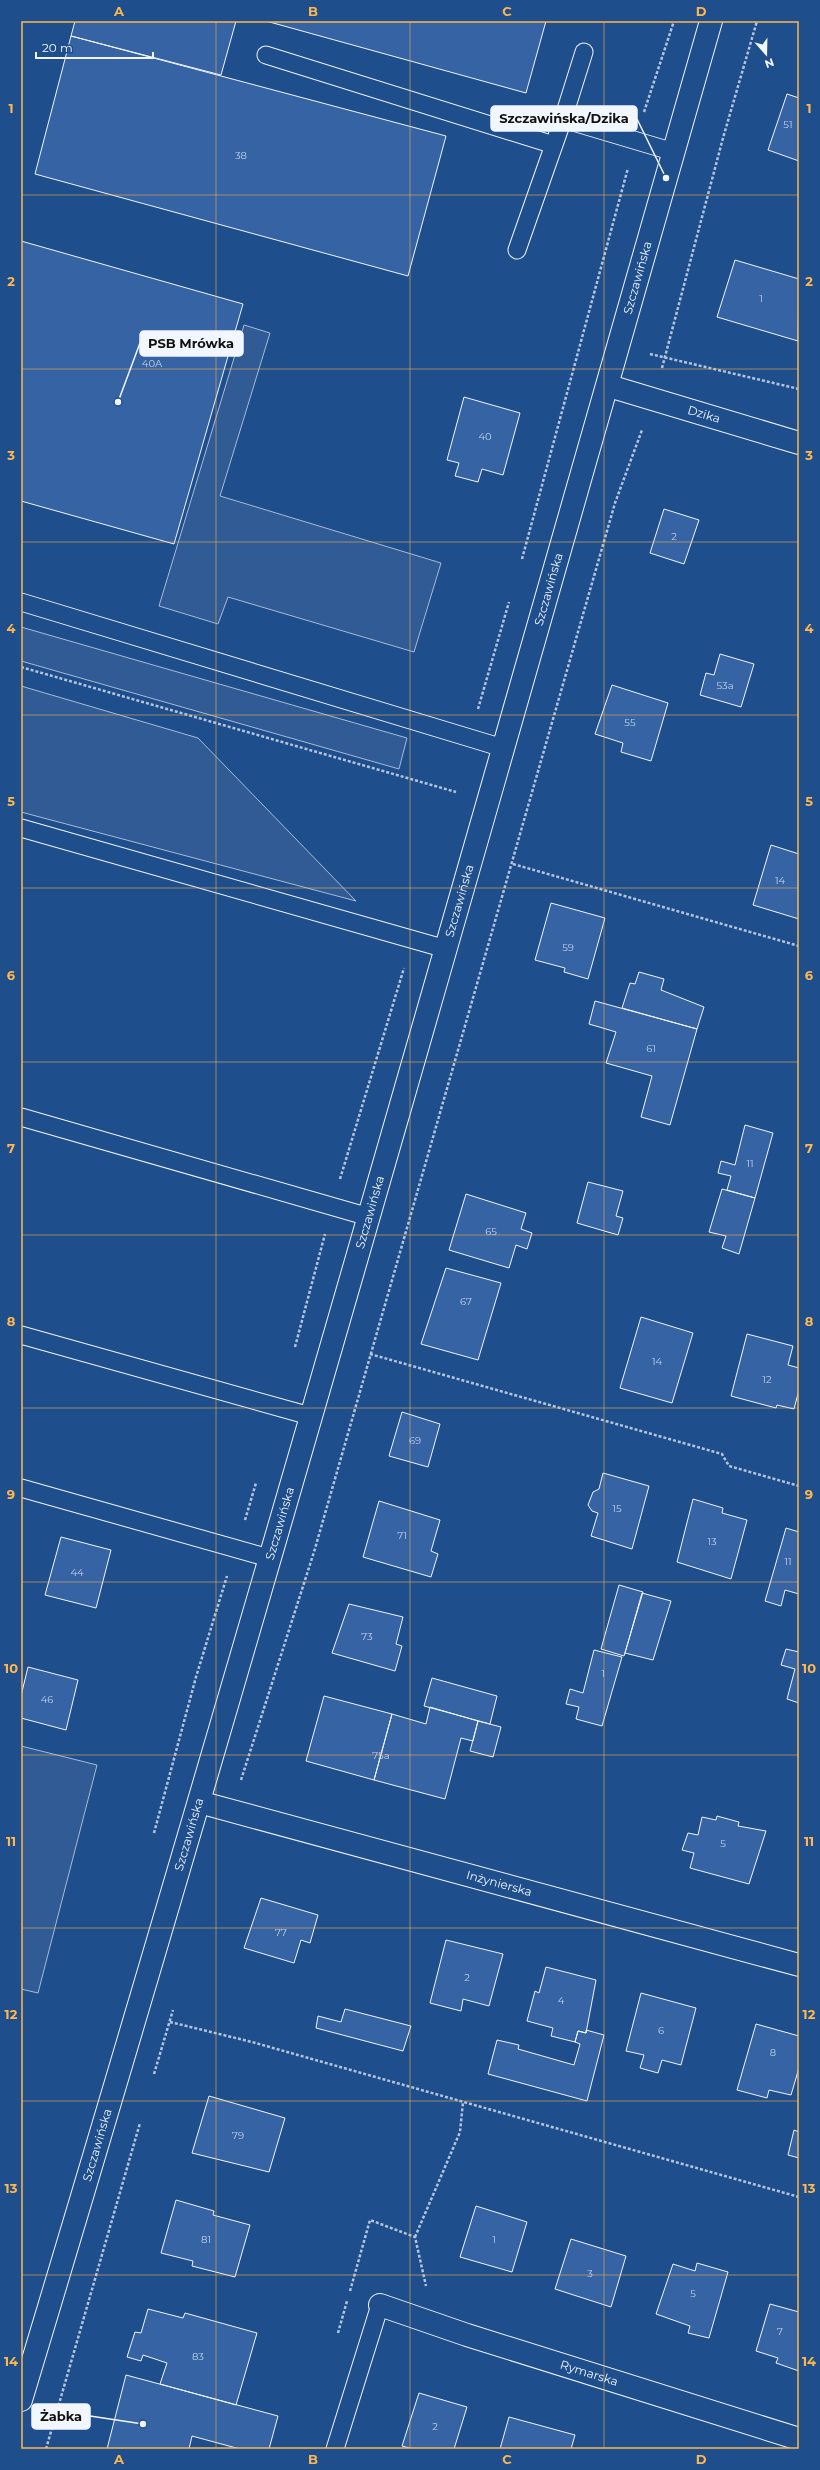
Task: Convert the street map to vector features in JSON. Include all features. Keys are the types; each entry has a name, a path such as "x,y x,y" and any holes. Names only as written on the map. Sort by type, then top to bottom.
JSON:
{"street":[{"name":"Szczawińska","path":"21,2400 199,1802 369,1217 620,346 711,21"},
{"name":"Dzika","path":"608,386 799,443"},
{"name":"Inżynierska","path":"199,1802 799,1965"},
{"name":"Rymarska","path":"380,2305 474,2337 799,2439"}],"lane":[{"path":"517,250 554,145 584,52"},
{"path":"266,55 554,145"},
{"path":"563,118 674,152"},
{"path":"21,602 503,748"},
{"path":"21,828 446,949"},
{"path":"21,1117 369,1217"},
{"path":"21,1335 310,1416"},
{"path":"21,1488 269,1558"},
{"path":"335,2449 380,2305"}],"path":[{"path":"520,564 635,140 674,21"},
{"path":"231,1811 314,1552 370,1354 513,864 615,503 654,399 720,145 757,21"},
{"path":"581,339 620,346 799,389"},
{"path":"470,737 510,601"},
{"path":"21,667 456,792"},
{"path":"454,799 458,785"},
{"path":"513,864 799,946"},
{"path":"294,1354 332,1206 413,940"},
{"path":"370,1354 722,1454 729,1466 799,1486"},
{"path":"152,1838 196,1677 256,1482"},
{"path":"154,2076 174,2007"},
{"path":"170,2022 252,2042 799,2196"},
{"path":"415,2237 460,2132 463,2102"},
{"path":"46,2449 140,2122"}],"shaded area":[{"path":"244,325 270,333 220,496 441,563 414,652 228,597 218,624 159,606"},
{"path":"21,627 407,738 399,769 21,661"},
{"path":"21,686 198,738 356,901 21,812"},
{"path":"21,1746 97,1765 38,1993 21,1989"}],"building":[{"path":"75,21 236,21 221,75 71,36"},
{"path":"266,21 546,21 526,93"},
{"path":"71,36 446,136 408,276 35,174"},
{"path":"787,94 799,98 799,161 768,150"},
{"path":"21,241 243,304 174,544 21,501"},
{"path":"735,260 799,279 798,341 717,317"},
{"path":"464,397 520,413 503,475 482,469 478,482 455,476 459,463 447,460"},
{"path":"664,509 699,520 684,564 650,553"},
{"path":"720,654 754,664 741,707 700,695 706,673 714,675"},
{"path":"612,685 668,703 651,761 621,752 623,743 595,734"},
{"path":"771,845 799,854 799,919 753,905"},
{"path":"551,903 605,918 588,979 564,972 565,968 535,960"},
{"path":"639,972 664,979 661,990 704,1007 697,1029 622,1008 630,983 635,984"},
{"path":"595,1001 697,1029 670,1125 641,1117 652,1076 606,1063 616,1032 589,1024"},
{"path":"745,1125 773,1133 755,1198 727,1190 731,1176 718,1173 721,1161 735,1165"},
{"path":"588,1182 623,1191 616,1216 623,1218 618,1235 577,1223"},
{"path":"722,1189 755,1198 739,1254 722,1248 726,1236 709,1232"},
{"path":"466,1194 526,1213 521,1229 532,1233 527,1249 516,1245 509,1268 449,1250"},
{"path":"446,1268 501,1283 478,1360 421,1344"},
{"path":"641,1317 693,1333 672,1403 620,1388"},
{"path":"747,1334 793,1346 788,1365 799,1368 799,1390 794,1409 777,1405 776,1408 731,1396"},
{"path":"402,1412 440,1424 428,1467 389,1456"},
{"path":"603,1473 649,1486 632,1549 591,1536 598,1513 592,1511 588,1505 593,1492 599,1489"},
{"path":"693,1499 723,1508 722,1513 747,1520 731,1579 677,1562"},
{"path":"379,1501 440,1520 431,1551 438,1554 431,1577 363,1557"},
{"path":"786,1528 799,1532 799,1594 785,1590 781,1606 765,1601"},
{"path":"61,1537 111,1550 96,1608 45,1595"},
{"path":"619,1585 643,1592 624,1656 601,1649"},
{"path":"642,1593 671,1601 653,1660 625,1653"},
{"path":"349,1604 403,1617 396,1644 402,1646 395,1671 332,1653"},
{"path":"786,1649 799,1652 799,1703 787,1699 795,1669 781,1665"},
{"path":"594,1650 622,1657 602,1726 576,1719 579,1707 566,1704 570,1689 583,1693"},
{"path":"28,1667 78,1680 66,1730 21,1718 21,1696"},
{"path":"432,1678 497,1696 490,1724 424,1706"},
{"path":"324,1696 392,1714 374,1780 306,1761"},
{"path":"430,1707 478,1721 473,1741 461,1738 445,1799 374,1780 392,1714 426,1724"},
{"path":"478,1721 501,1727 493,1757 470,1751"},
{"path":"717,1816 739,1822 738,1826 766,1831 749,1884 690,1868 694,1853 682,1850 688,1833 698,1835 702,1817 716,1820"},
{"path":"261,1898 318,1915 310,1943 301,1940 294,1963 244,1948"},
{"path":"446,1940 503,1954 489,2006 463,1999 461,2011 430,2003"},
{"path":"546,1967 596,1980 586,2033 578,2031 575,2042 551,2036 553,2028 527,2021 535,1991 539,1993"},
{"path":"641,1993 696,2008 681,2065 662,2060 658,2073 640,2068 644,2055 626,2051"},
{"path":"345,2009 411,2026 403,2051 316,2028 318,2016 341,2022"},
{"path":"756,2024 799,2036 799,2068 791,2095 769,2090 767,2098 737,2090"},
{"path":"586,2030 604,2035 587,2101 488,2074 497,2040 519,2045 518,2049 574,2065 580,2044 575,2042 578,2031 586,2033"},
{"path":"209,2096 285,2118 269,2172 192,2153"},
{"path":"794,2130 799,2132 799,2158 788,2155"},
{"path":"176,2200 214,2211 213,2215 250,2225 235,2277 192,2266 193,2261 161,2253"},
{"path":"476,2206 527,2222 512,2272 460,2257"},
{"path":"571,2239 626,2256 611,2307 555,2289"},
{"path":"697,2263 728,2272 709,2338 688,2333 690,2326 656,2314 673,2264 695,2271"},
{"path":"770,2304 799,2312 799,2371 776,2363 778,2358 756,2351"},
{"path":"148,2309 183,2318 185,2313 257,2333 236,2405 160,2384 167,2363 143,2355 141,2361 127,2357 135,2332 141,2333"},
{"path":"126,2375 278,2416 269,2449 240,2449 192,2436 189,2449 107,2449"},
{"path":"419,2393 467,2407 454,2449 413,2449 402,2446"},
{"path":"509,2417 575,2435 571,2449 500,2449"}],"place":[{"name":"Szczawińska/Dzika","path":"666,178"},
{"name":"PSB Mrówka","path":"118,402"},
{"name":"Żabka","path":"143,2424"}]}
